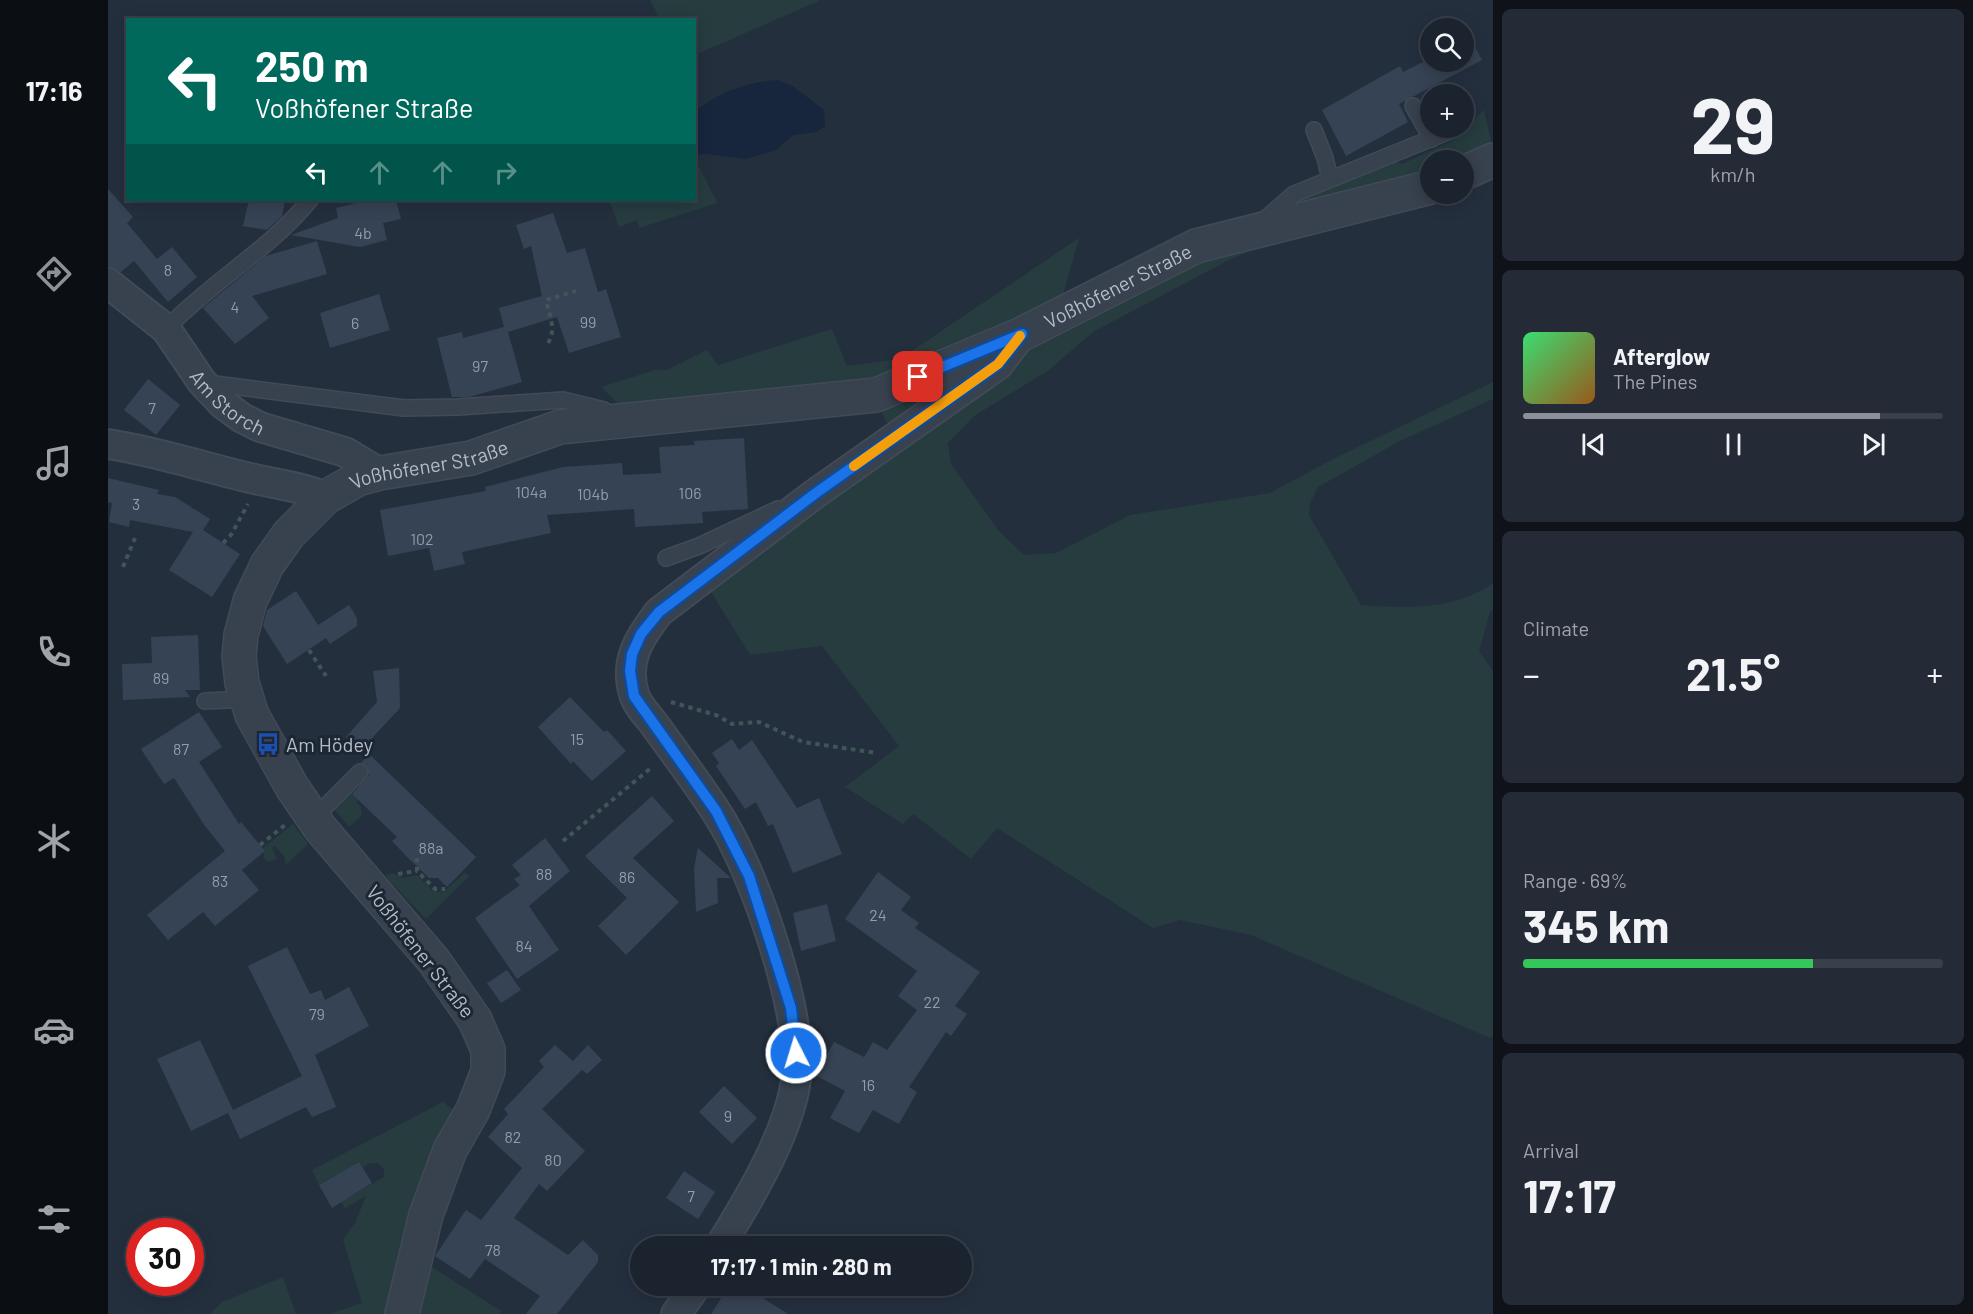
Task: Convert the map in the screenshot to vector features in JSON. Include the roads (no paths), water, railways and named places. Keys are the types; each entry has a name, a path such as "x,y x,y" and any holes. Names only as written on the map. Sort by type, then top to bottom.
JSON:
{"street":[{"path":"1474,169 1493,160"},
{"name":"Voßhöfener Straße","path":"402,1314 426,1215 450,1150 473,1110 489,1071 488,1050 475,1020 434,961 314,818 292,787 252,714 242,682 239,656 241,634 250,601 267,565 289,534 326,497 358,479 380,473 471,458 560,427 876,395 1022,334 1196,246 1420,190"},
{"name":"Am Storch","path":"108,283 166,329 202,382 223,404 242,418 260,427 345,452 380,473"},
{"path":"726,1236 751,1197 786,1117 796,1070 796,1036 791,1008 749,876 716,811 634,696 630,671 632,654 641,634 659,612 816,493 998,364 1022,334"},
{"path":"108,444 141,449 257,479 303,487 326,497"},
{"path":"676,1314 689,1296"}],"lane":[{"path":"1252,231 1294,194 1432,139 1413,106"},
{"path":"1314,130 1321,145 1330,179"},
{"path":"166,329 191,303 269,243 309,201"},
{"path":"202,382 404,408 563,400 604,410 616,422"},
{"path":"666,558 699,546 816,493"},
{"path":"205,701 247,699"},
{"path":"314,818 360,772"}],"water":[{"path":"778,80 794,87 824,110 825,126 816,132 793,135 776,150 746,159 696,155 696,110 714,98 755,83"}],"place":[{"name":"Am Hödey","path":"268,744"}]}
